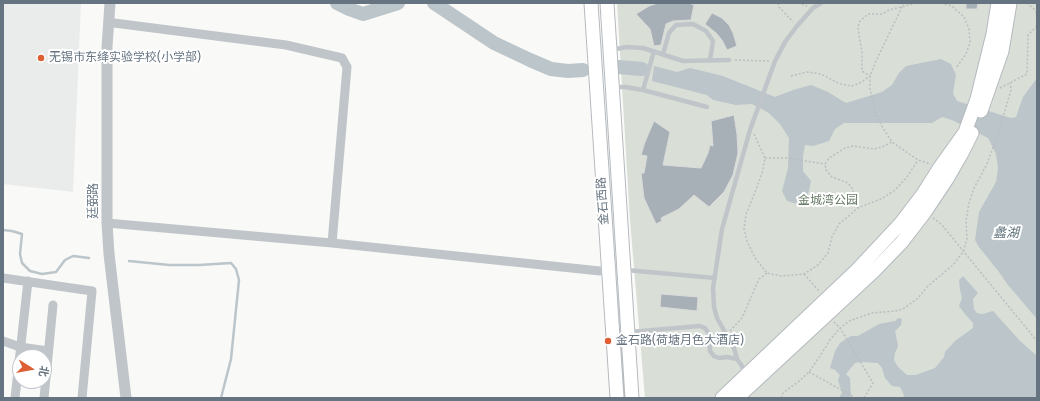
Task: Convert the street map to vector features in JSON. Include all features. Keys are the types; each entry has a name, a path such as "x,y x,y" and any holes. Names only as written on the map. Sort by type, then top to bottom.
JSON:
{"main road":[{"name":"金石西路","path":"591,3 617,398"},
{"name":"金石西路","path":"607,3 632,398"},
{"path":"981,102 998,3"},
{"path":"722,398 745,388 873,272 902,242 925,212 948,179 981,102 990,87 1002,51 1010,3"},
{"path":"745,388 879,248 912,209 940,167 968,133"}],"street":[{"name":"廷弼路","path":"110,3 107,48 110,223 132,398"},
{"name":"廷弼路","path":"116,3 114,23 112,197 109,254 126,398"},
{"path":"114,23 286,45 342,58 347,67 332,243"},
{"path":"110,223 332,243 600,271 624,270"},
{"path":"3,278 92,291 82,398"},
{"path":"15,398 28,281"},
{"path":"48,349 53,305"},
{"path":"3,341 20,347 34,349"}],"lane":[{"path":"745,388 742,366 737,359 734,348 717,318 714,306 713,288 722,229 750,130 775,61 785,42 797,26 813,8 821,3"},
{"path":"663,54 669,33 676,25 693,24 706,31 713,41 710,60"},
{"path":"610,50 627,47 643,48 683,61 729,60"},
{"path":"643,90 654,51"},
{"path":"613,87 643,90 707,107"},
{"path":"624,270 715,278"},
{"path":"628,332 700,326 705,328 709,334 710,351 714,356 719,358 727,357 737,359"}],"path":[{"path":"778,3 779,7 797,26"},
{"path":"798,3 813,8"},
{"path":"903,3 876,60 870,76 870,89 876,115 892,142 918,160 940,167"},
{"path":"870,76 862,71 862,53 858,28 859,22 868,14 882,14 889,10 916,3"},
{"path":"941,3 952,6 964,17 970,29 970,42 966,54 956,68"},
{"path":"1027,3 1036,11 1037,19"},
{"path":"990,87 999,88 1027,74 1028,35 1037,26"},
{"path":"729,60 775,61"},
{"path":"791,76 807,72 821,74 840,84 852,86 870,76"},
{"path":"781,398 783,393 809,372 830,340 840,328 849,321 872,313 903,309 918,298 928,286 953,265 963,252 967,239 966,222 969,203 974,188 991,154 1006,108 1010,83"},
{"path":"750,130 756,136 765,158 756,190 746,214 744,230 747,241 755,258 767,273 781,276 804,274 818,265 828,253 832,237 839,224 858,208 882,198 895,190 907,177 918,160"},
{"path":"858,208 852,188 848,183 832,177 826,170 825,164 829,158 845,148 853,146 874,149 882,148 892,142"},
{"path":"765,158 786,158 825,164"},
{"path":"925,212 942,225 1037,341"},
{"path":"726,335 742,318 759,279 767,273"},
{"path":"804,274 820,292 824,294"},
{"path":"840,328 873,383 864,398"},
{"path":"809,372 856,398"}],"shaded area":[{"name":"无锡市东绛实验学校(小学部)","path":"3,3 81,3 73,192 3,184"}],"green space":[{"name":"金城湾公园","path":"617,3 1037,3 1037,398 645,398 630,220"}],"water":[{"name":"蠡湖","path":"941,59 951,64 956,75 953,93 957,101 1011,118 1016,117 1023,97 1037,78 1037,319 1008,285 975,240 979,212 996,182 998,168 996,154 988,138 952,120 942,117 932,123 844,123 835,129 829,141 813,146 805,145 803,171 811,181 805,200 797,204 787,201 782,191 788,168 789,138 780,124 769,113 752,104 736,105 713,100 707,95 652,81 654,66 677,72 690,68 723,76 775,97 811,85 828,92 846,103 882,92 892,85 899,73 906,66"},
{"path":"963,276 978,293 973,299 974,309 977,313 983,314 993,311 1019,340 1037,356 1037,398 903,398 904,395 900,387 892,386 885,378 882,368 878,363 862,362 855,363 846,374 850,378 851,397 839,398 842,393 838,380 840,375 835,370 830,368 835,351 840,343 851,336 858,336 879,324 895,321 898,318 902,319 901,325 895,331 898,346 894,360 898,367 907,375 916,375 935,368 944,357 945,352 955,341 973,328 973,323 959,306 962,298 959,280"}],"building":[{"path":"658,3 689,3 694,5 691,20 673,21 666,24 661,45 654,46 650,29 636,14 649,6"},
{"path":"966,3 978,3 977,9 966,9"},
{"path":"712,13 722,18 729,25 737,46 727,50 722,40 705,24"},
{"path":"734,115 738,153 733,175 724,192 709,207 694,195 679,209 661,218 662,221 656,224 644,198 641,173 644,173 647,156 641,155 654,121 670,132 663,165 701,168 710,145 713,146 711,121"},
{"path":"661,294 698,297 697,311 660,307"}],"waterway":[{"path":"337,3 363,14 398,3"},
{"path":"434,3 494,43 530,60 551,69 568,71 583,70"},
{"path":"618,67 642,69"},
{"path":"3,230 22,234 20,254 22,263 30,271 42,274 56,272 65,260 73,256 89,258"},
{"path":"129,261 169,265 231,263 236,269 239,280 231,359 221,398"}],"place":[{"name":"无锡市东绛实验学校(小学部)","path":"41,58"},
{"name":"金石路(荷塘月色大酒店)","path":"608,341"}]}
